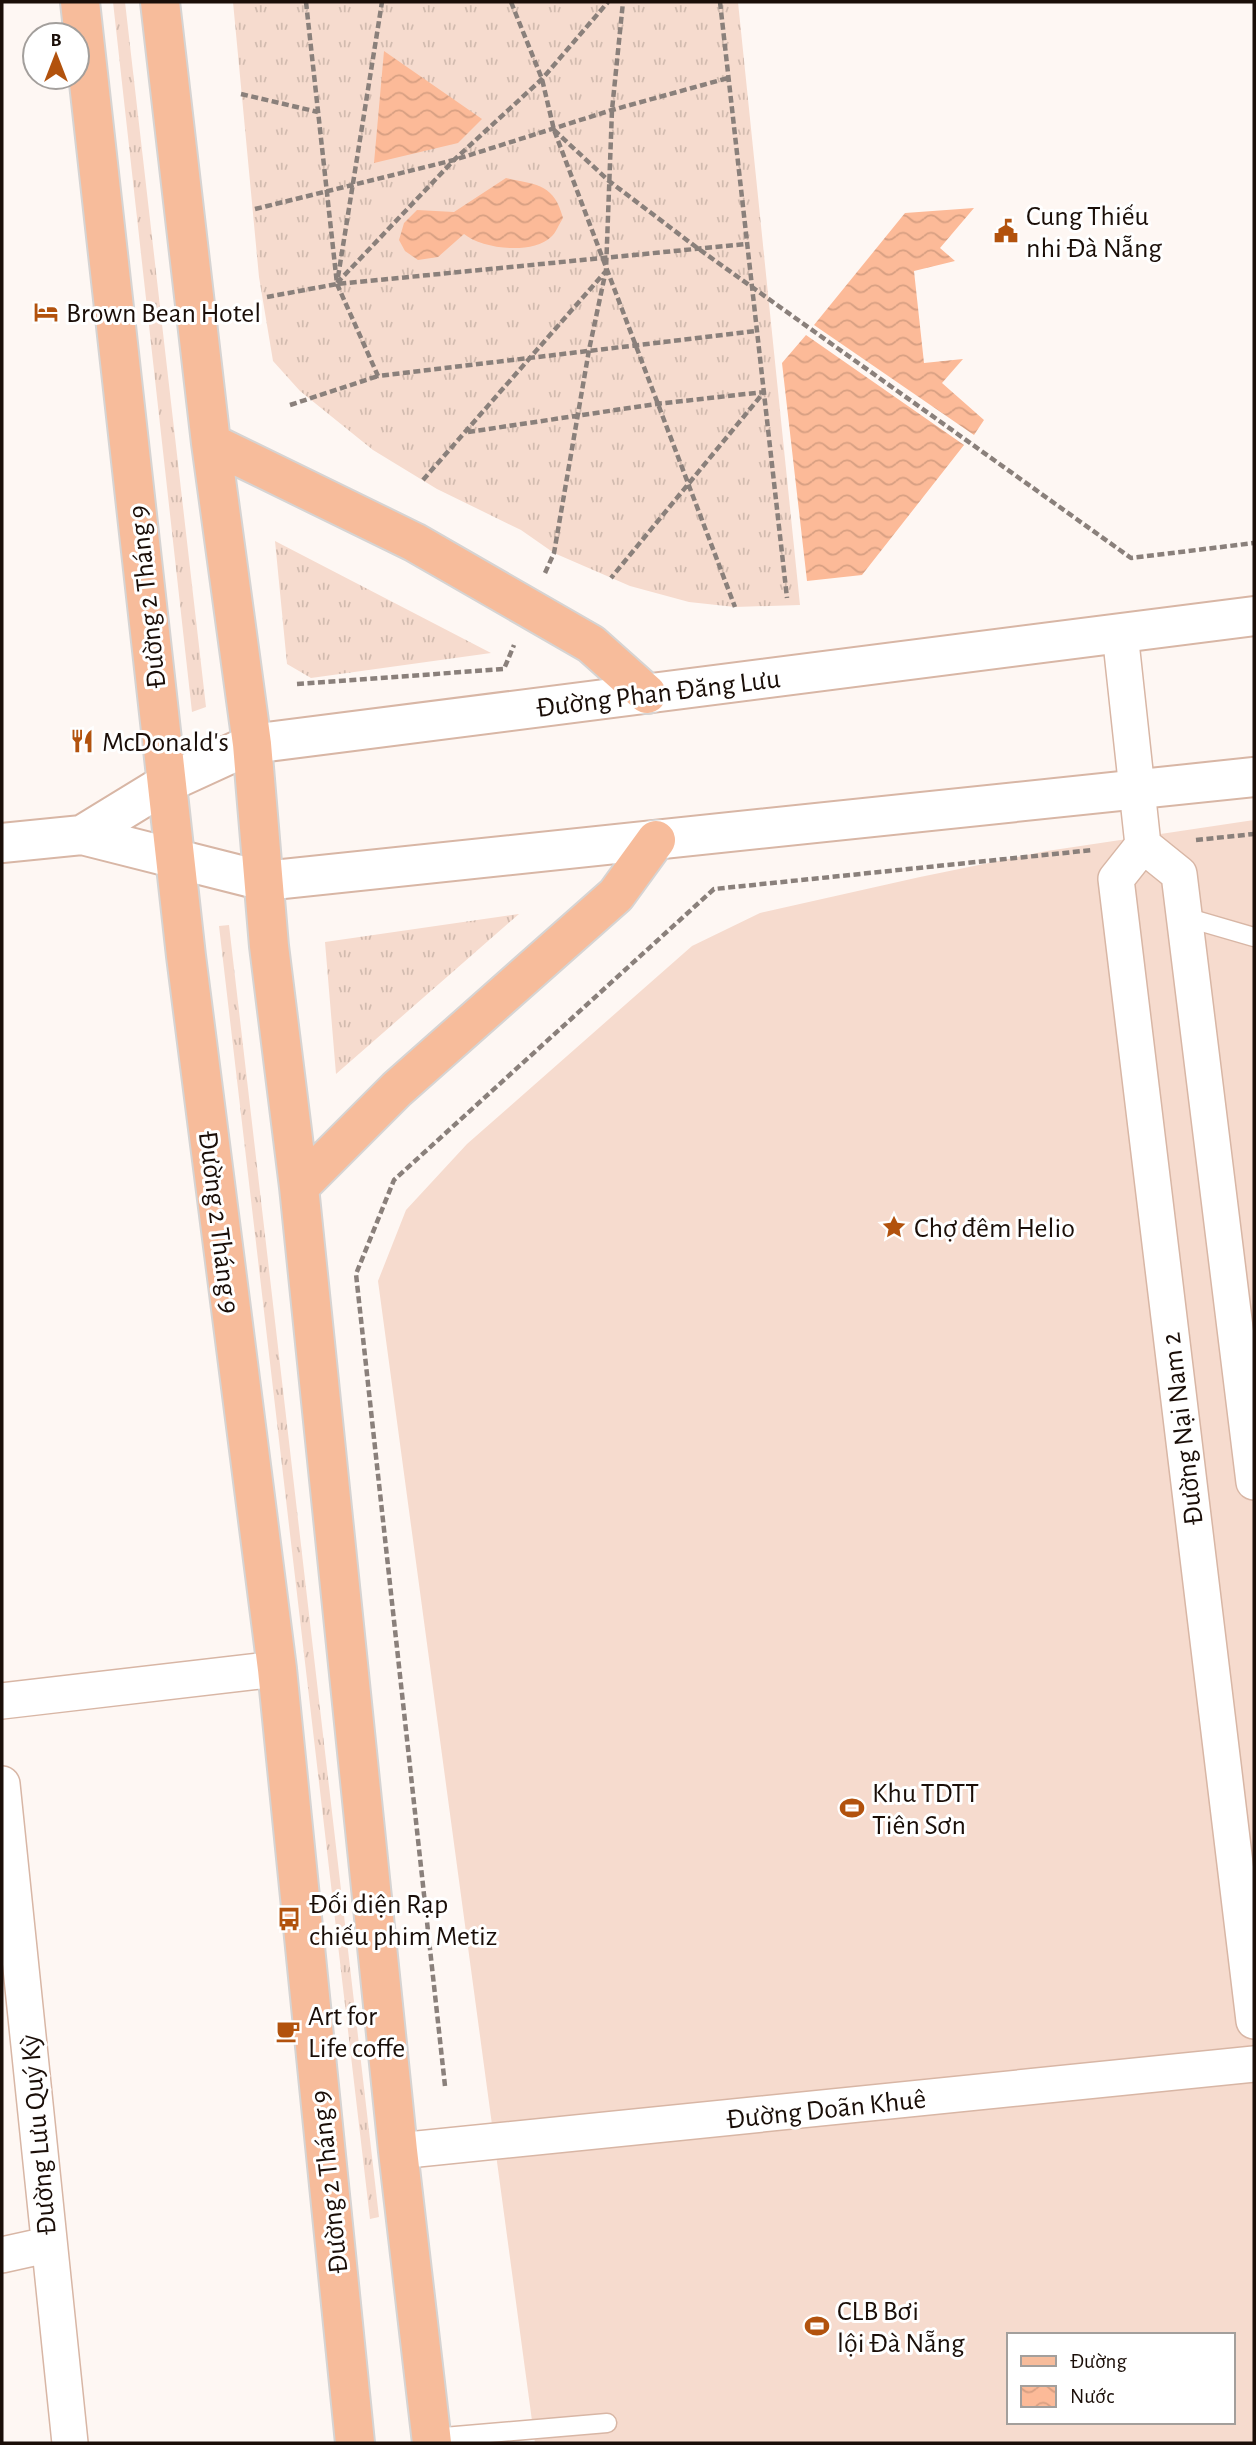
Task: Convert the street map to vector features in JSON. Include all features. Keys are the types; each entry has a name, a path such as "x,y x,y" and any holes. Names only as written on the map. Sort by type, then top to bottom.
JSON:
{"main road":[{"name":"Đường 2 Tháng 9","path":"80,2 175,857 277,1669 355,2443"},
{"path":"160,2 211,443 252,744 269,946 299,1187 398,2151 432,2441"},
{"path":"211,443 414,542 591,644 647,694"},
{"path":"299,1187 397,1089 616,895 656,840"}],"street":[{"name":"Đường Phan Đăng Lưu","path":"82,835 167,783 252,744 1254,616"},
{"path":"1120,633 1143,845 1179,874 1254,1482"},
{"name":"Đường Phan Đăng Lưu","path":"2,843 82,835 264,881 1254,777"},
{"name":"Đường Nại Nam 2","path":"1143,845 1116,879 1254,2021"},
{"path":"2,1702 277,1669"},
{"name":"Đường Lưu Quý Kỳ","path":"2,1784 47,2245 70,2443"},
{"name":"Đường Doãn Khuê","path":"398,2151 1254,2064"},
{"path":"2,2255 47,2245"}],"lane":[{"path":"1185,917 1254,937"},
{"path":"432,2441 607,2423"}],"path":[{"path":"306,2 337,284 379,376"},
{"path":"337,284 382,2"},
{"path":"511,2 542,79 554,130 604,256"},
{"path":"337,284 454,160 542,79 608,2"},
{"path":"623,2 612,110 604,256 606,270 735,607"},
{"path":"720,2 786,598"},
{"path":"255,209 454,160 612,110 728,78"},
{"path":"241,94 318,112"},
{"path":"554,130 609,181 696,247 1131,558 1254,543"},
{"path":"267,297 337,284 747,244"},
{"path":"297,684 504,668 554,553 589,350 606,270"},
{"path":"423,480 468,432 606,270"},
{"path":"290,405 379,376 756,331"},
{"path":"468,432 656,404 764,392"},
{"path":"611,578 764,392"},
{"path":"444,2085 356,1274 394,1180 714,889 1254,834"}],"green space":[{"path":"113,2 125,2 206,707 192,712"},
{"path":"233,2 738,2 800,605 735,607 689,602 630,586 554,553 521,530 437,489 373,450 300,391 273,361 259,277"},
{"path":"275,541 491,653 311,678 287,664"},
{"name":"Khu TDTT Tiên Sơn","path":"1254,820 1254,2443 535,2443 378,1281 406,1210 467,1144 692,946 760,913 1047,851"},
{"path":"519,914 336,1074 325,942"},
{"path":"229,925 379,2217 370,2219 219,926"}],"water":[{"path":"384,51 482,119 458,143 374,163"},
{"path":"506,178 536,185 555,198 563,218 556,231 543,243 507,248 483,243 464,234 438,257 418,260 405,251 399,240 404,223 417,210 454,212"},
{"path":"974,208 940,248 955,261 914,271 924,363 963,359 942,383 984,420 974,435 814,325 905,213"},
{"path":"806,335 964,445 862,575 807,581 782,363"}],"place":[{"name":"Cung Thiếu nhi Đà Nẵng","path":"1006,231"},
{"name":"Brown Bean Hotel","path":"46,312"},
{"name":"McDonald's","path":"82,741"},
{"name":"Chợ đêm Helio","path":"894,1227"},
{"name":"Khu TDTT Tiên Sơn","path":"852,1808"},
{"name":"Đối diện Rạp chiếu phim Metiz","path":"289,1919"},
{"name":"Art for Life coffe","path":"288,2031"},
{"name":"CLB Bơi lội Đà Nẵng","path":"817,2326"}]}
